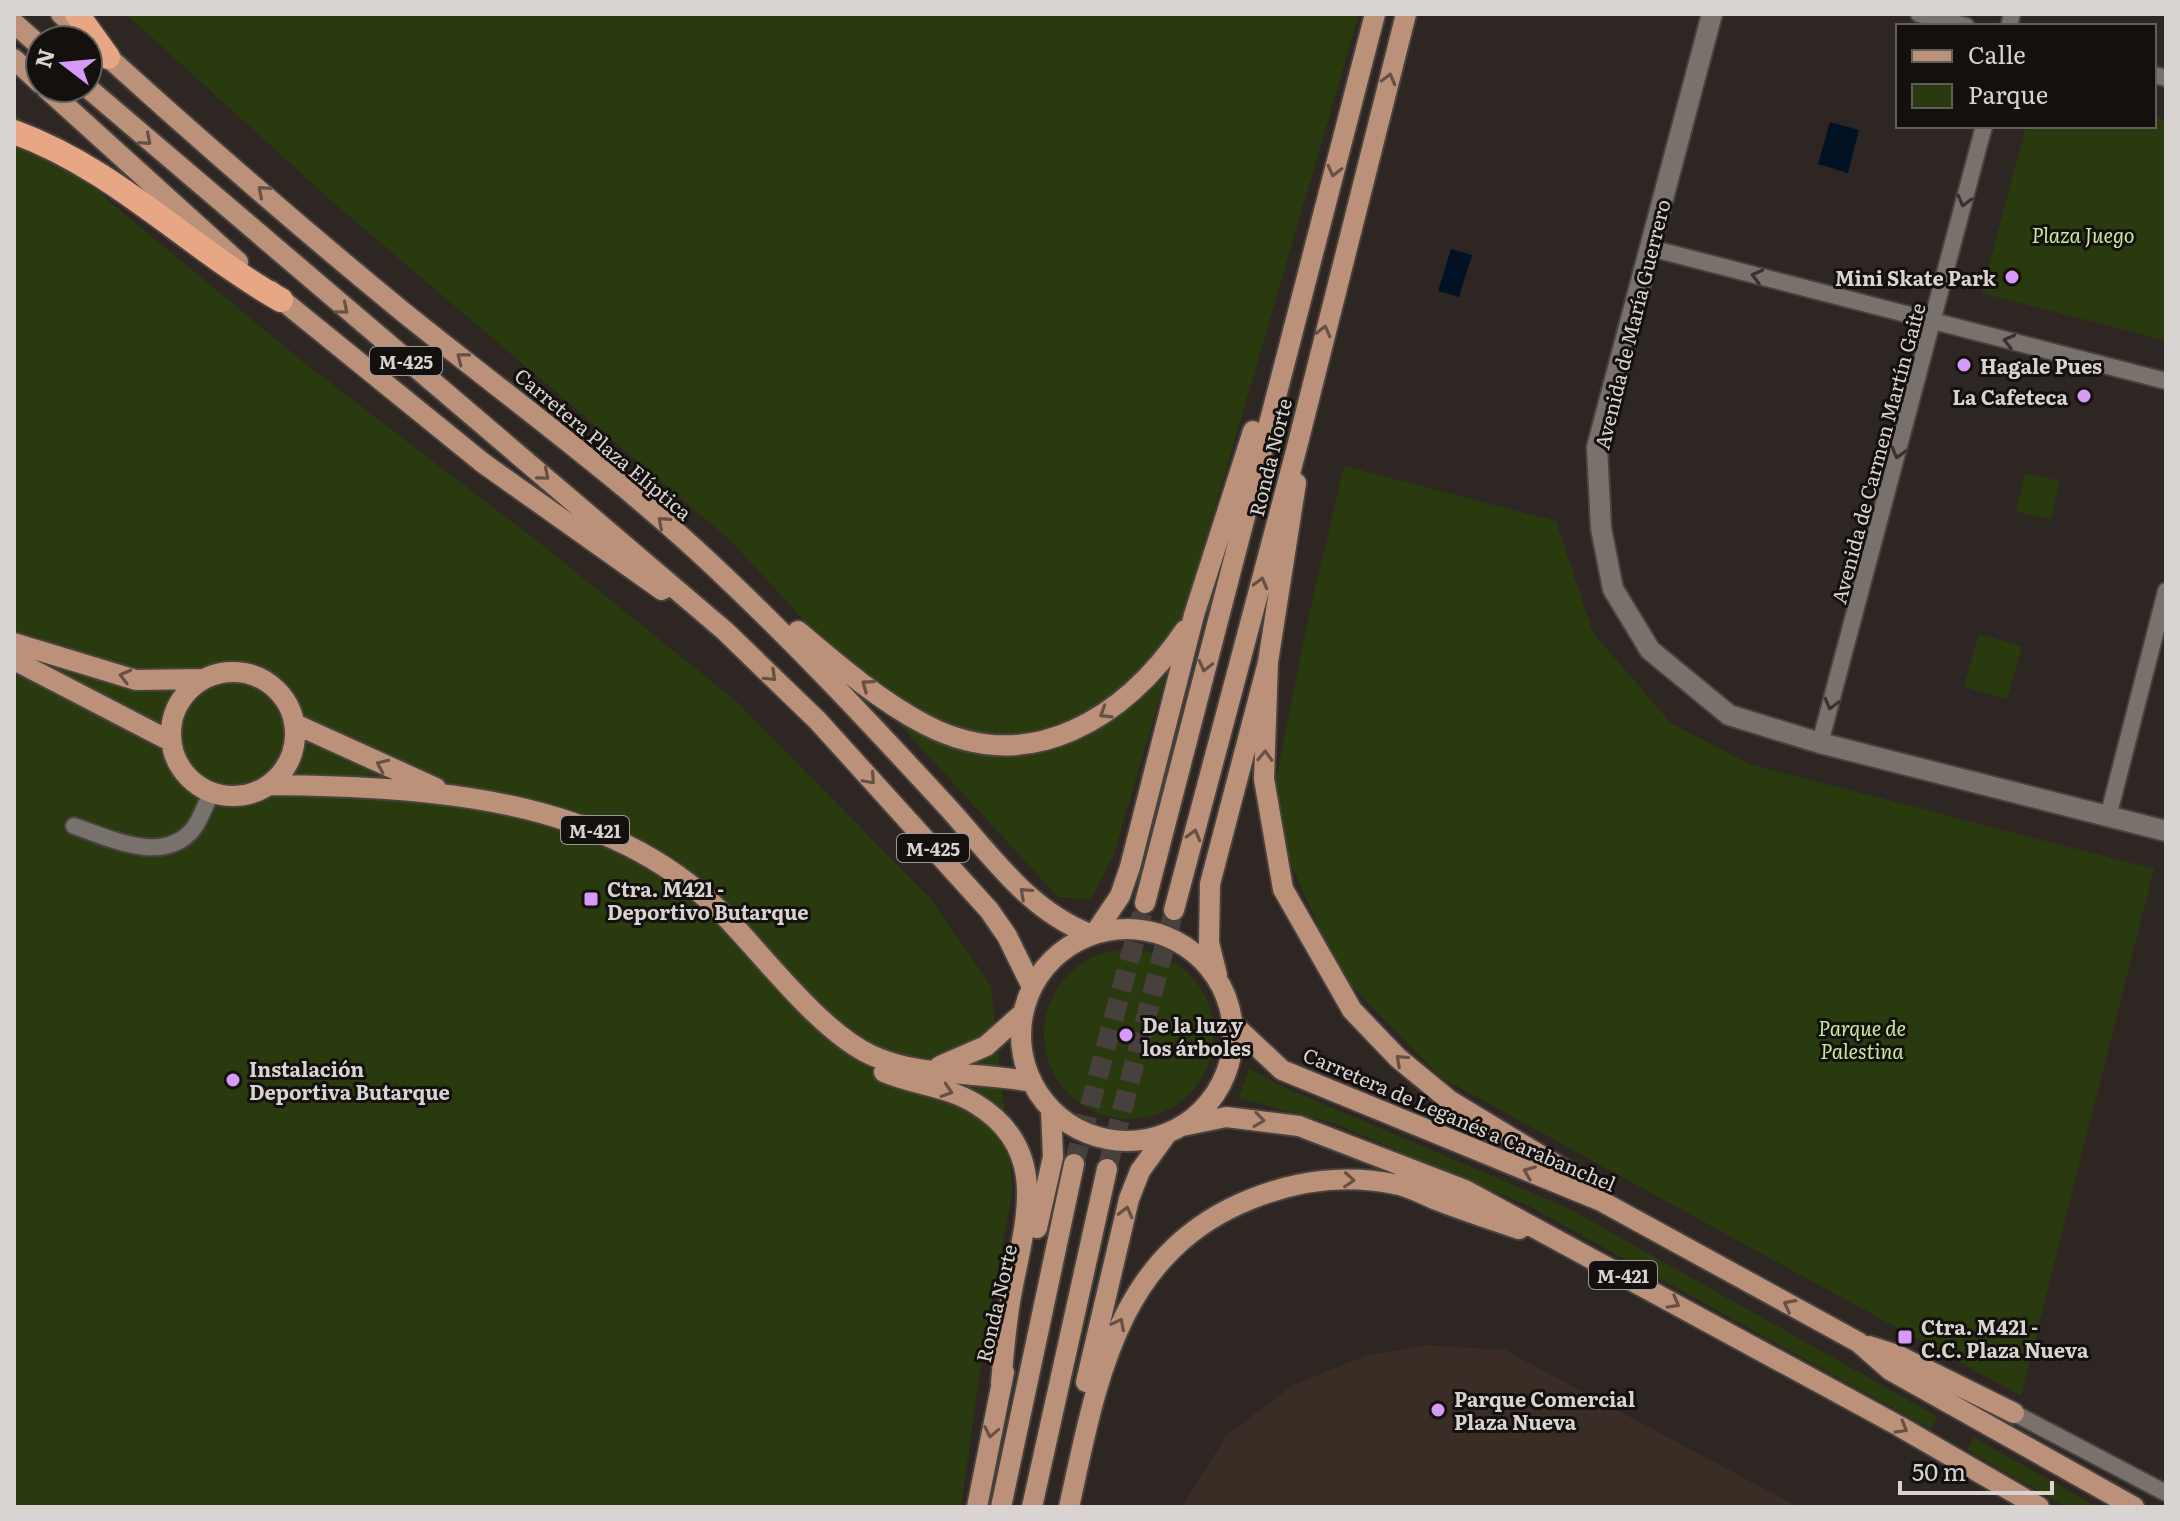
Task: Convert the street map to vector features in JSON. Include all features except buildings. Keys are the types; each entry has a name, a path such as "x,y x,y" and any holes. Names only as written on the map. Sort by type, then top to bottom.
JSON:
{"highway":[{"path":"77,14 108,57"},
{"path":"14,132 95,170 154,209 243,278 281,300"}],"main road":[{"name":"Carretera Plaza Elíptica","path":"61,14 400,309 609,474 722,573 817,667 1015,884 1050,915 1092,934"},
{"name":"Ronda Norte","path":"1145,903 1277,383 1375,14"},
{"name":"Ronda Norte","path":"1174,910 1297,447 1406,14"},
{"name":"M-425","path":"104,102 725,631 818,721 989,910 1007,936 1032,987"},
{"path":"64,104 281,300 516,488 725,631"},
{"path":"1092,934 1120,896 1130,867 1194,615 1256,422 1277,383"},
{"path":"1219,979 1209,943 1210,884 1268,662 1296,499 1297,447"},
{"path":"722,573 898,708 949,734 991,745 1024,743 1064,734 1112,710 1152,675 1194,615"},
{"path":"14,643 136,680 203,679"},
{"path":"14,660 170,741"},
{"path":"1268,662 1264,779 1283,889 1352,1010 1398,1058 1449,1100 1573,1175 1601,1201"},
{"path":"211,793 193,782 178,765 170,741 173,718 184,695 214,674 242,672 268,681 288,700 295,724 293,749 286,768 271,785"},
{"name":"M-421","path":"295,724 454,796"},
{"name":"M-421","path":"211,793 237,796 258,792 271,785 356,786 454,796 531,810 606,833 664,866 716,908 800,996 855,1045 883,1060 928,1069 957,1065 986,1046 1023,1013"},
{"name":"M-421","path":"1174,1130 1201,1112 1222,1083 1234,1049 1234,1025 1219,979 1194,953 1156,933 1132,929 1092,934 1056,956 1032,987 1023,1013 1024,1062 1032,1082 1051,1110 1076,1129 1105,1139 1136,1141 1226,1117 1299,1126 1465,1190 1886,1418 2039,1507"},
{"name":"Carretera de Leganés a Carabanchel","path":"1234,1025 1282,1070 1601,1201 1858,1342 1890,1370 2134,1507"},
{"path":"855,1045 883,1072 941,1088 978,1105 1014,1140 1025,1168 1030,1193 1011,1295 1001,1383"},
{"path":"957,1065 1032,1082"},
{"name":"Ronda Norte","path":"977,1507 1001,1383 1053,1157 1051,1110"},
{"path":"1060,1507 1129,1199 1140,1171 1174,1130"},
{"path":"1001,1507 1074,1164"},
{"path":"1032,1507 1107,1169"},
{"path":"1069,1507 1093,1399 1111,1341 1132,1299 1172,1248 1224,1210 1298,1184 1336,1179 1395,1184 1474,1215 1569,1245"},
{"name":"M-421","path":"1858,1342 1897,1355 2014,1413"}],"street":[{"name":"Avenida de María Guerrero","path":"1712,14 1597,447 1601,528 1613,589 1650,650 1729,715 1820,743 2166,831"},
{"path":"1919,14 1958,24"},
{"name":"Avenida de Carmen Martín Gaite","path":"1820,743 1983,128"},
{"path":"1650,248 2166,381"},
{"path":"2108,817 2166,591"},
{"path":"74,826 137,847 167,846 193,829 211,793"},
{"name":"M-421","path":"2014,1413 2166,1493"}],"shaded area":[{"name":"Parque Comercial Plaza Nueva","path":"1424,1345 1505,1350 1798,1507 1182,1507 1226,1436 1293,1385 1365,1356"}],"green space":[{"path":"126,14 1359,14 1114,854 1091,900 1058,897 731,541 335,204"},
{"path":"14,112 110,202 307,365 541,544 737,702 930,898 991,986 1013,1189 984,1343 961,1507 14,1507"},
{"name":"Plaza Juego","path":"2156,118 2166,120 2166,341 1982,293 2025,128 2156,128"},
{"name":"Parque de Palestina","path":"1344,466 1556,521 1593,633 1671,723 1749,764 2154,869 2021,1396 1440,1077 1339,973 1269,814 1306,628"},
{"path":"2025,473 2060,481 2051,520 2016,511"},
{"path":"1979,634 2022,646 2007,699 1964,687"},
{"path":"1129,949 1162,955 1189,974 1208,1001 1214,1034 1208,1067 1189,1094 1162,1113 1129,1119 1096,1113 1069,1094 1050,1067 1044,1034 1050,1001 1069,974 1096,955"},
{"path":"1249,1068 1281,1086 1568,1208 1938,1417 1931,1429 1529,1206 1333,1123 1239,1098"},
{"path":"1973,1437 2097,1507 2066,1507 1967,1450"}],"water":[{"path":"1830,122 1859,130 1848,173 1818,164"},
{"path":"1451,249 1472,255 1459,297 1438,291"}],"tunnel":[{"path":"1074,1164 1145,903"},
{"path":"1107,1169 1174,910"}],"place":[{"name":"Mini Skate Park","path":"2012,277"},
{"name":"Hagale Pues","path":"1964,365"},
{"name":"La Cafeteca","path":"2084,396"},
{"name":"Ctra. M421 - Deportivo Butarque","path":"591,899"},
{"name":"De la luz y los árboles","path":"1126,1035"},
{"name":"Instalación Deportiva Butarque","path":"233,1080"},
{"name":"Ctra. M421 - C.C. Plaza Nueva","path":"1905,1337"},
{"name":"Parque Comercial Plaza Nueva","path":"1438,1410"}]}
